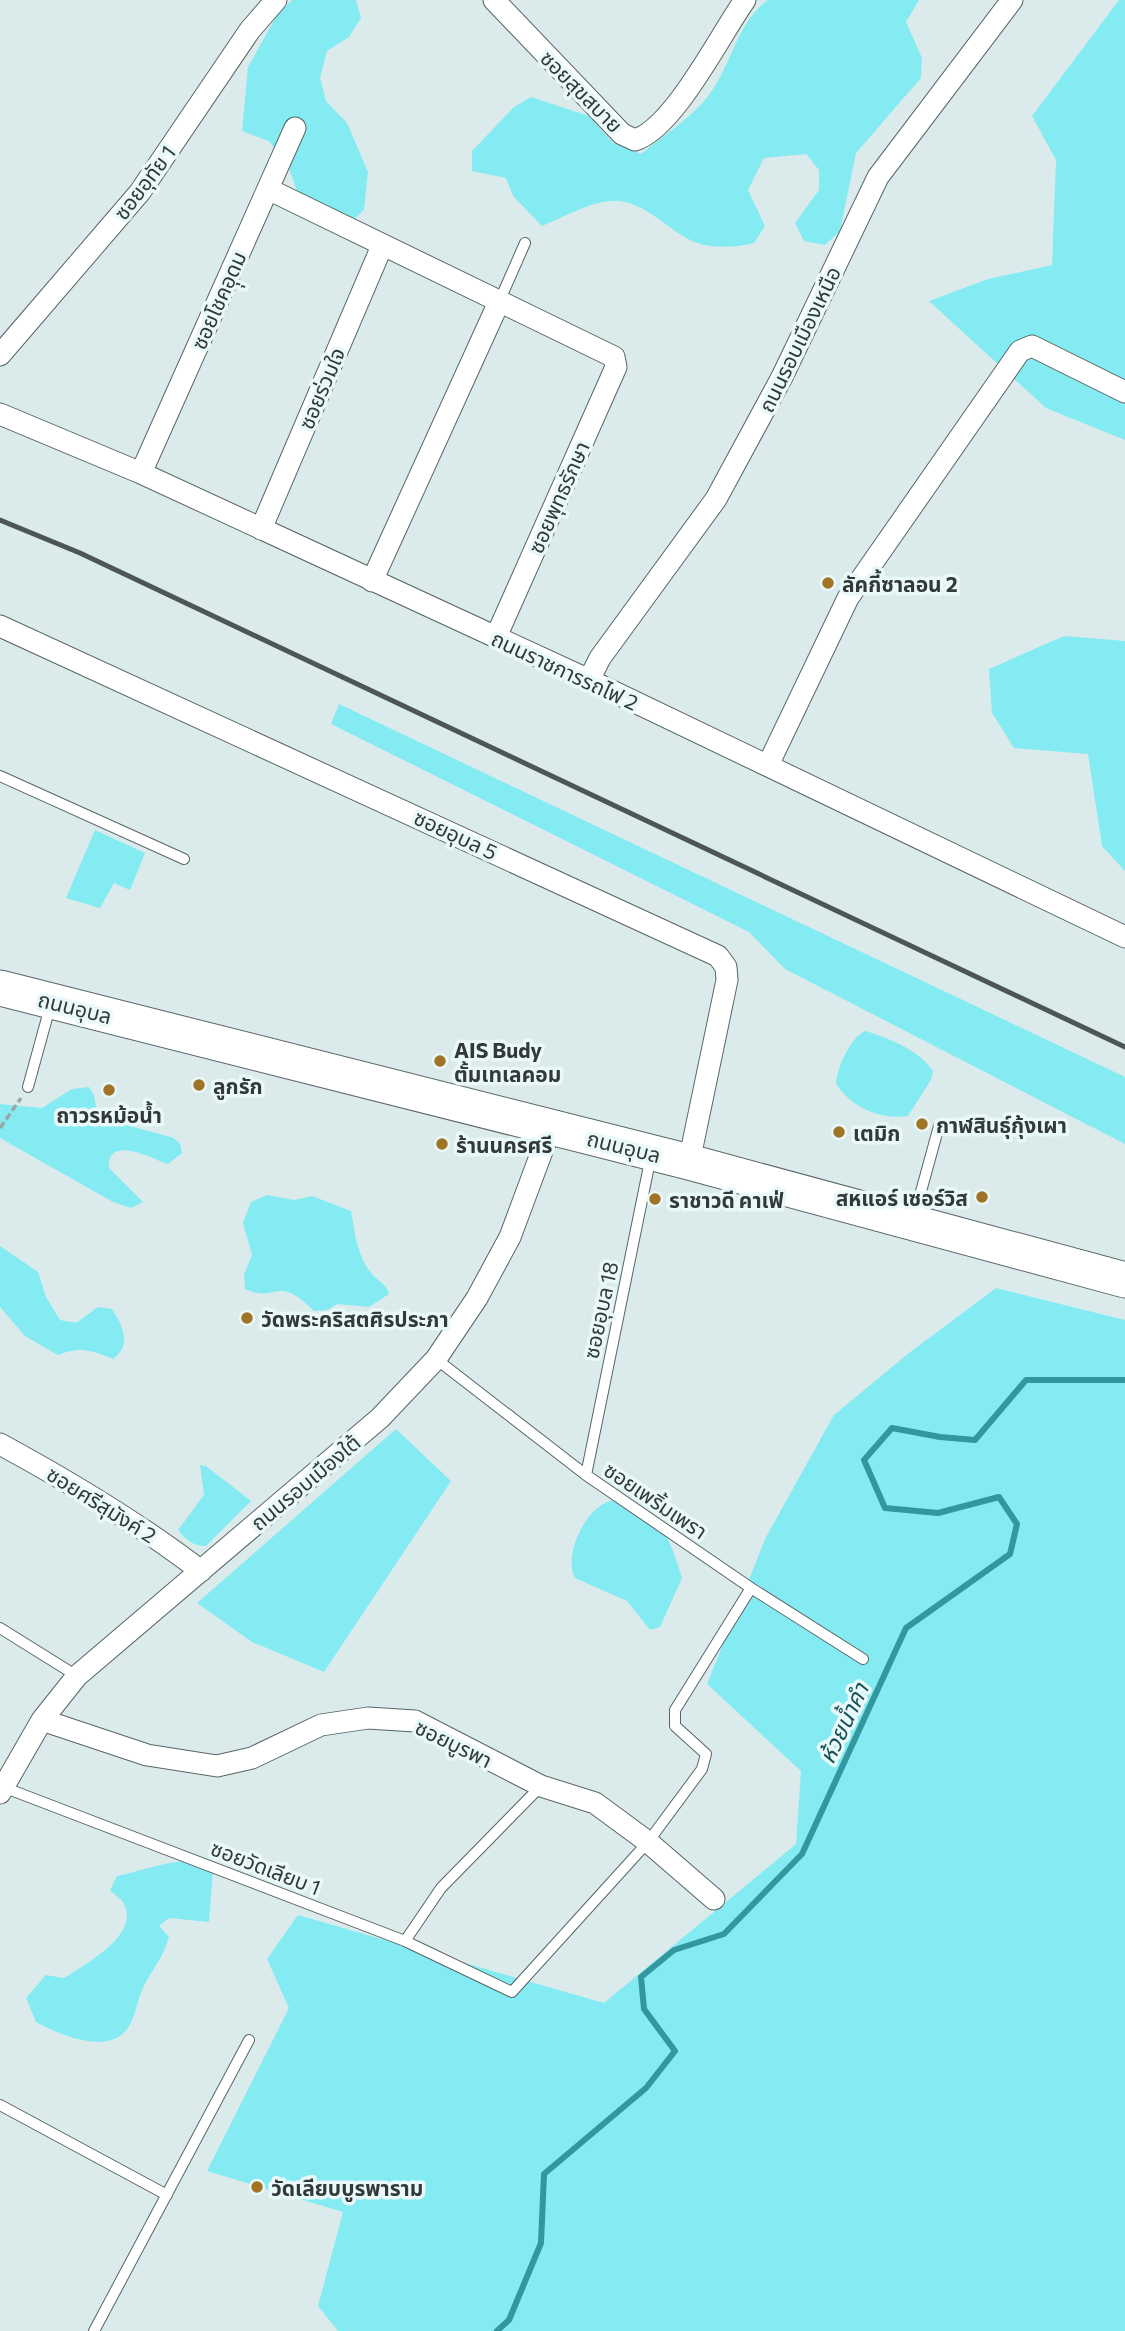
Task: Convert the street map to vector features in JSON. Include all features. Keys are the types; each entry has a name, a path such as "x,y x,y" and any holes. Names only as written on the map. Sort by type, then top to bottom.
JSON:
{"main road":[{"name":"ถนนอุบล","path":"0,988 689,1162 1125,1280"}],"street":[{"name":"ซอยอุทัย 1","path":"0,355 140,192 250,30 276,0"},
{"name":"ซอยสุขสบาย","path":"494,0 622,134 635,140 645,136 687,91 745,0"},
{"name":"ถนนรอบเมืองเหนือ","path":"589,680 600,658 716,499 782,377 878,177 1012,0"},
{"name":"ซอยโชคอุุดม","path":"141,473 295,128"},
{"path":"268,190 499,302 372,581"},
{"name":"ซอยร่วมใจ","path":"261,529 382,246"},
{"name":"ซอยพุทธรักษา","path":"496,637 616,367 614,357 499,302"},
{"path":"768,765 848,598 1020,351 1032,346 1125,393"},
{"name":"ถนนราชการรถไฟ 2","path":"0,414 141,473 589,680 1125,937"},
{"name":"ซอยอุบล 5","path":"0,626 706,948 718,956 726,967 727,980 689,1162"},
{"name":"ถนนรอบเมืองใต้","path":"1,1790 42,1720 78,1676 380,1418 436,1359 477,1297 510,1237 551,1127"},
{"name":"ซอยศรีสุมังค์ 2","path":"0,1444 86,1492 153,1534 201,1571"},
{"name":"ซอยบูรพา","path":"42,1720 147,1755 217,1766 252,1758 321,1725 368,1718 415,1721 541,1786 595,1803 648,1842 714,1899"}],"lane":[{"path":"499,302 525,243"},
{"path":"0,776 184,859"},
{"path":"28,1087 51,1001"},
{"path":"912,1223 939,1126"},
{"name":"ซอยอุบล 18","path":"586,1475 652,1153"},
{"name":"ซอยเพริ้มเพรา","path":"436,1359 586,1475 751,1588 863,1659"},
{"path":"648,1842 702,1769 706,1754 675,1726 675,1710 751,1588"},
{"path":"0,1628 78,1676"},
{"path":"405,1941 441,1888 541,1786"},
{"name":"ซอยวัดเลียบ 1","path":"1,1790 405,1941 513,1992 648,1842"},
{"path":"94,2331 249,2040"},
{"path":"0,2105 167,2195"}],"path":[{"path":"0,1128 28,1087"}],"shaded area":[{"path":"292,0 356,0 361,18 349,37 327,51 320,78 326,101 347,123 368,172 364,210 349,224 298,194 289,168 269,141 242,131 248,67 277,15"},
{"path":"768,0 919,0 906,22 922,58 921,78 856,153 840,231 825,245 804,241 795,223 819,190 819,170 806,154 764,158 748,190 765,226 754,243 730,247 705,245 690,240 647,211 619,201 590,206 542,226 513,196 506,178 472,171 472,151 514,107 531,97 589,116 613,143 641,154 704,101 721,76 748,21"},
{"path":"1119,0 1125,0 1125,440 1046,408 929,301 988,279 1052,265 1056,160 1032,116"},
{"path":"1064,636 1125,641 1125,871 1102,846 1088,754 1014,748 992,713 989,669"},
{"path":"339,704 1125,1077 1125,1144 785,969 749,932 331,724"},
{"path":"95,830 145,853 130,890 114,883 100,908 66,898"},
{"path":"865,1031 912,1051 933,1071 931,1080 908,1116 878,1114 859,1106 836,1084 845,1054 854,1040"},
{"path":"89,1087 94,1095 97,1113 104,1119 174,1138 180,1144 182,1153 168,1164 122,1150 115,1152 110,1158 109,1168 143,1202 131,1208 113,1202 0,1138 0,1104 42,1108 72,1089"},
{"path":"267,1195 294,1200 312,1196 351,1211 363,1260 389,1294 369,1307 337,1304 328,1310 314,1311 284,1291 256,1293 245,1289 244,1275 252,1255 243,1223 251,1202"},
{"path":"0,1246 38,1272 46,1297 60,1320 76,1323 98,1307 112,1309 124,1335 119,1354 113,1359 86,1350 58,1355 25,1336 0,1307"},
{"path":"996,1288 1125,1320 1125,2331 338,2331 318,2306 343,2212 207,2171 289,2008 267,1959 298,1915 604,2003 796,1844 801,1771 707,1684 766,1537 834,1415 909,1353"},
{"path":"396,1429 451,1481 324,1672 252,1642 197,1603"},
{"path":"200,1465 206,1466 251,1501 206,1546 190,1542 178,1530 204,1495"},
{"path":"627,1500 657,1522 674,1553 682,1578 660,1627 650,1630 627,1601 575,1578 572,1569 574,1546 592,1513 610,1501"},
{"path":"188,1861 213,1872 209,1922 169,1918 159,1926 169,1937 142,1990 131,2022 121,2035 98,2042 71,2037 36,2022 26,1998 46,1975 64,1978 107,1948 124,1928 127,1917 125,1906 110,1890 117,1876"}],"waterway":[{"name":"ห้วยน้ำคำ","path":"497,2331 509,2320 541,2243 544,2174 646,2088 675,2051 644,2009 641,1977 674,1950 724,1934 802,1854 906,1628 1010,1554 1017,1524 999,1497 938,1513 885,1508 864,1460 892,1428 975,1440 1026,1380 1125,1380"}],"railway":[{"path":"0,520 80,553 1125,1047"}],"place":[{"name":"ลัคกี้ซาลอน 2","path":"828,583"},
{"name":"AIS Budy ตั้มเทเลคอม","path":"440,1061"},
{"name":"ลูกรัก","path":"199,1085"},
{"name":"ถาวรหม้อน้ำ","path":"109,1090"},
{"name":"กาฬสินธุ์กุ้งเผา","path":"922,1124"},
{"name":"เตมิก","path":"839,1132"},
{"name":"ร้านนครศรี","path":"442,1144"},
{"name":"สหแอร์ เซอร์วิส","path":"982,1197"},
{"name":"ราชาวดี คาเฟ่","path":"655,1199"},
{"name":"วัดพระคริสตศิรประภา","path":"247,1318"},
{"name":"วัดเลียบบูรพาราม","path":"257,2187"}]}
